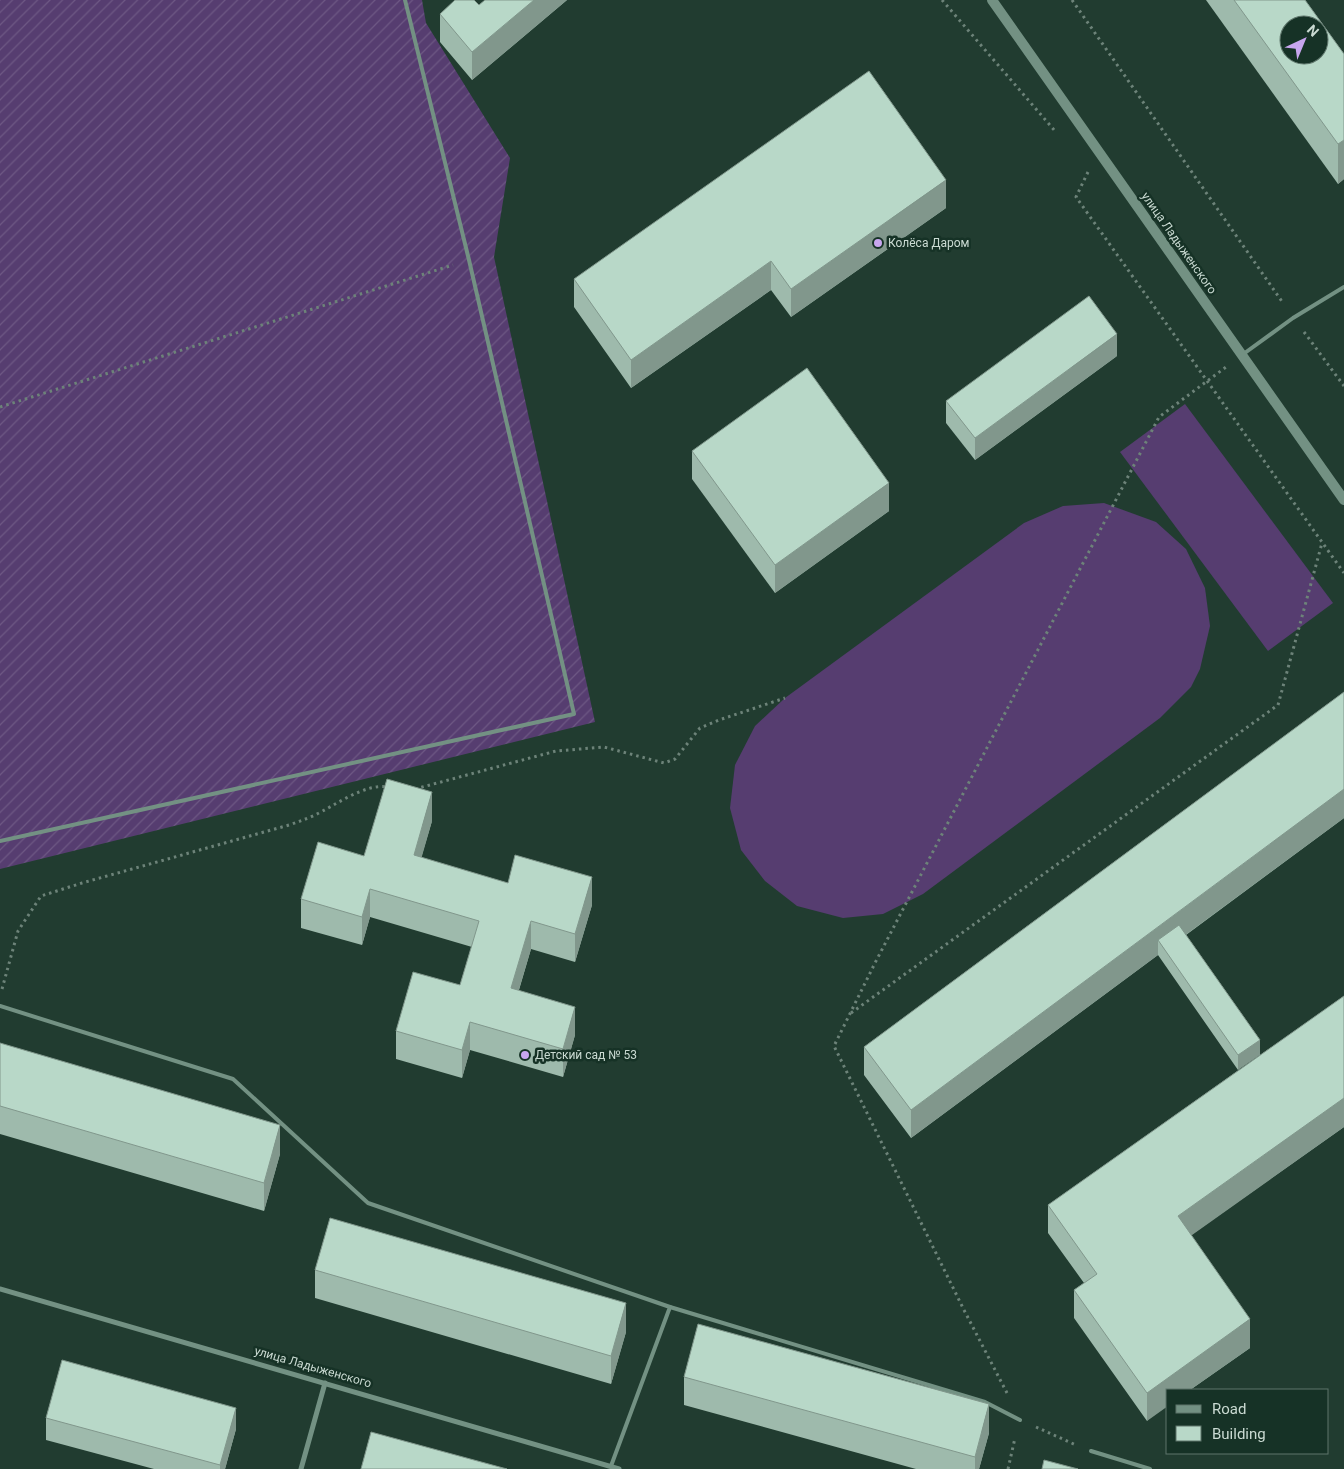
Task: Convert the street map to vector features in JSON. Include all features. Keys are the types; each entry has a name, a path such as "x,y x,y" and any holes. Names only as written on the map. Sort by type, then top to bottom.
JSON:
{"street":[{"name":"улица Ладыженского","path":"992,0 1344,500"},
{"name":"улица Ладыженского","path":"0,1289 619,1469"},
{"path":"301,1469 325,1383"}],"lane":[{"path":"0,841 574,714 469,260 405,0"},
{"path":"1242,354 1293,318 1344,287"},
{"path":"0,1006 233,1079 368,1203 670,1307 985,1402 1020,1420"},
{"path":"611,1466 670,1307"},
{"path":"1091,1452 1150,1469"}],"path":[{"path":"942,0 1057,134"},
{"path":"1072,0 1293,318 1344,386"},
{"path":"1089,171 1076,197 1344,573"},
{"path":"0,406 469,260"},
{"path":"1008,1469 1020,1420 834,1046 1159,417 1242,354"},
{"path":"850,1014 1278,705 1322,542"},
{"path":"407,791 556,751 604,747 664,763 675,759 700,728 786,698"},
{"path":"0,995 18,931 41,896 82,882 289,825 316,815 350,796 381,786 390,788"},
{"path":"1020,1420 1091,1452"}],"shaded area":[{"path":"0,0 422,0 426,23 510,158 494,257 595,722 0,869"},
{"path":"1185,404 1333,603 1268,651 1120,452"},
{"path":"1104,503 1156,522 1186,549 1205,588 1210,626 1200,669 1191,687 1160,718 923,894 883,914 843,918 797,906 765,881 741,850 730,808 735,765 755,726 785,698 1024,523 1063,506"}],"building":[{"path":"455,0 474,0 479,5 485,0 534,0 472,52 440,14"},
{"path":"1234,0 1305,0 1316,15 1279,15 1279,62"},
{"path":"1329,33 1344,54 1344,140 1338,144 1281,65 1329,65"},
{"path":"869,71 946,180 791,289 771,261 631,360 574,279"},
{"path":"1089,296 1117,334 975,438 946,401"},
{"path":"807,368 889,483 775,565 692,451"},
{"path":"1344,692 1344,789 911,1110 864,1047"},
{"path":"387,779 432,792 414,855 508,883 515,855 592,877 575,934 531,921 511,988 575,1007 563,1049 470,1022 462,1050 396,1031 413,972 460,985 479,921 370,889 362,917 301,899 318,842 364,856"},
{"path":"1179,925 1260,1040 1238,1055 1158,940"},
{"path":"1344,996 1344,1098 1178,1216 1250,1319 1147,1393 1074,1290 1097,1274 1048,1205"},
{"path":"0,1043 280,1125 264,1183 0,1106"},
{"path":"330,1218 626,1303 611,1356 315,1270"},
{"path":"698,1324 989,1404 975,1457 684,1377"},
{"path":"62,1360 236,1408 220,1465 46,1418"},
{"path":"371,1432 507,1469 361,1469"},
{"path":"1044,1460 1078,1469 1042,1469"}],"place":[{"name":"Колёса Даром","path":"878,243"},
{"name":"Детский сад № 53","path":"525,1055"}]}
